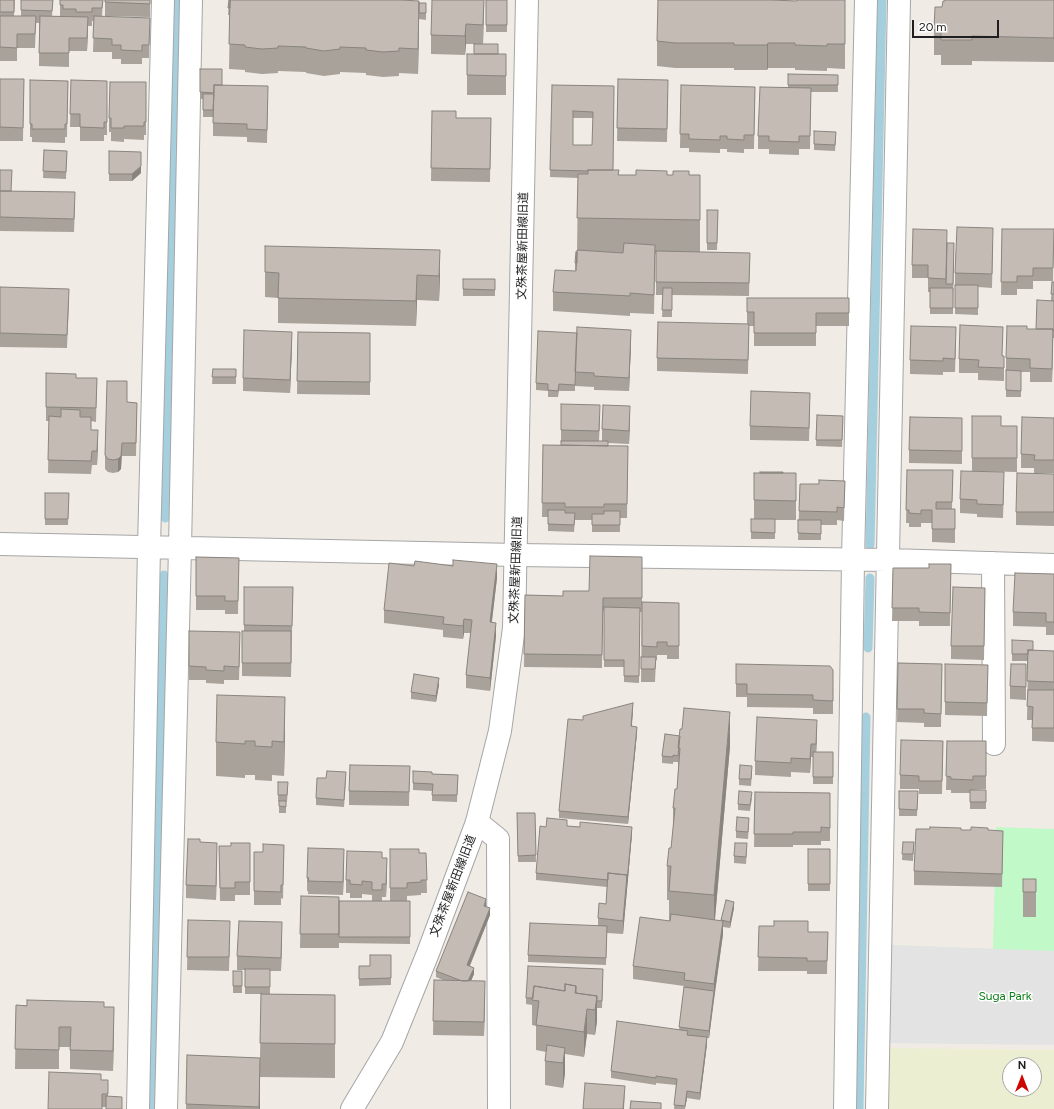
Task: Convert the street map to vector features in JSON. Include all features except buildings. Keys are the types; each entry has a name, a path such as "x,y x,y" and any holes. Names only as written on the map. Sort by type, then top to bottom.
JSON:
{"street":[{"path":"138,1109 162,0"},
{"path":"166,1109 180,548 190,0"},
{"name":"文殊茶屋新田線旧道","path":"352,1109 392,1042 428,953 477,822 500,732 514,628 528,0"},
{"path":"845,1109 853,560 866,0"},
{"path":"877,1109 899,0"},
{"path":"0,544 516,555 889,560 1054,565"},
{"path":"993,563 994,744"},
{"path":"477,822 498,839 499,1109"}],"green space":[{"name":"Suga Park","path":"996,827 1054,829 1054,1045 889,945 993,949"},
{"path":"888,1048 1054,1050 1054,1109 887,1109"}],"shaded area":[{"name":"Suga Park","path":"889,945 1054,951 1054,1045 884,1043"}],"waterway":[{"path":"165,518 177,0"},
{"path":"870,545 882,0"},
{"path":"152,1109 164,575"},
{"path":"868,648 870,578"},
{"path":"859,1109 866,717"}]}
